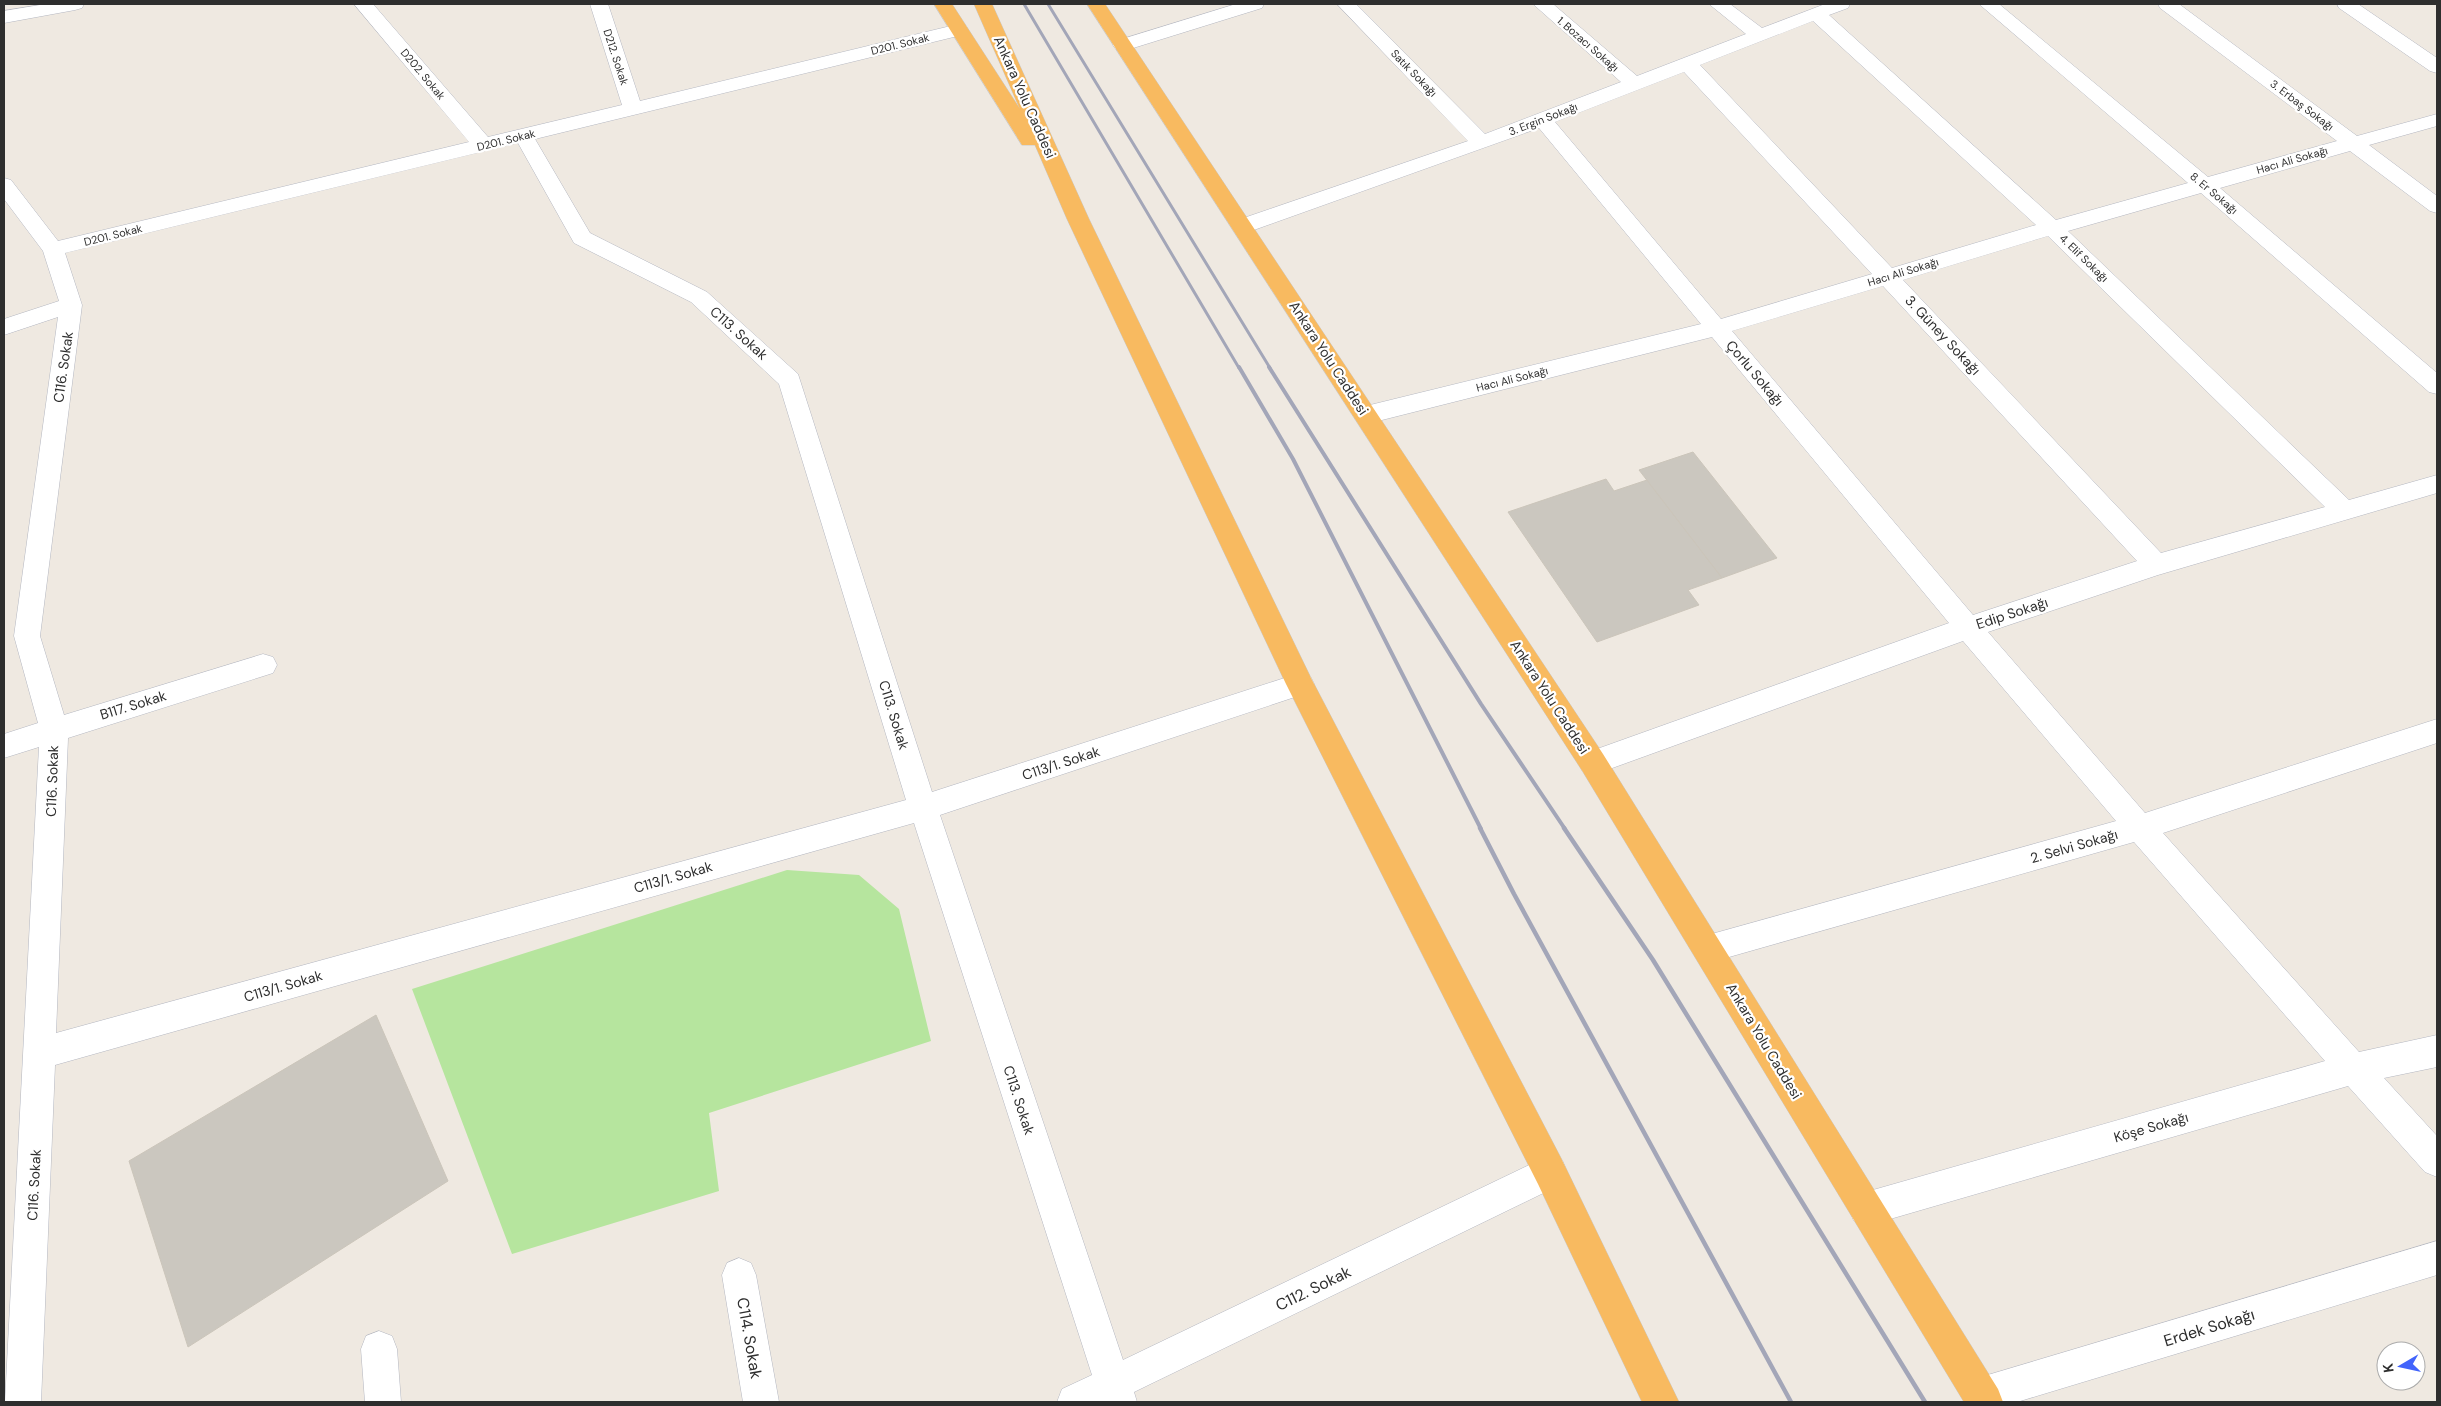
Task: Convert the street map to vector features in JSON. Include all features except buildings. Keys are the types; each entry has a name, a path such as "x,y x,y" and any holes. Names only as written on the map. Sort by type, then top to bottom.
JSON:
{"highway":[{"path":"943,4 1078,220"},
{"name":"Ankara Yolu Caddesi","path":"983,4 1078,220 1300,684 1550,1172 1661,1402"},
{"name":"Ankara Yolu Caddesi","path":"1096,4 1593,763 1983,1399"}],"street":[{"path":"4,16 75,4"},
{"name":"D202. Sokak","path":"363,4 483,145"},
{"name":"D212. Sokak","path":"599,4 633,110"},
{"path":"1123,45 1255,4"},
{"name":"Satık Sokağı","path":"1346,4 1482,143"},
{"name":"1. Bozacı Sokağı","path":"1542,4 1634,83"},
{"path":"1718,4 1758,34"},
{"name":"3. Ergin Sokağı","path":"1243,226 1482,143 1758,34 1841,4"},
{"name":"8. Er Sokağı","path":"1988,4 2204,185 2437,386"},
{"name":"3. Erbaş Sokağı","path":"2167,4 2437,206"},
{"path":"2346,4 2437,67"},
{"name":"4. Elif Sokağı","path":"1815,13 2052,228 2344,511"},
{"name":"D201. Sokak","path":"53,249 959,30"},
{"name":"3. Güney Sokağı","path":"1686,63 1888,276 2156,565"},
{"name":"Çorlu Sokağı","path":"1542,119 1967,628 2138,828 2352,1069 2437,1160"},
{"name":"Hacı Ali Sokağı","path":"1366,415 1717,328 2052,228 2437,120"},
{"name":"C113. Sokak","path":"523,136 582,238 700,298 790,380 923,808 1116,1394"},
{"name":"C116. Sokak","path":"4,185 53,249 71,305 27,636 54,730 23,1402"},
{"path":"4,327 71,305"},
{"name":"Edip Sokağı","path":"1593,763 1967,628 2156,565 2437,484"},
{"name":"B117. Sokak","path":"4,746 263,665"},
{"name":"C113/1. Sokak","path":"40,1053 923,808 1300,684"},
{"name":"2. Selvi Sokağı","path":"1708,949 2138,828 2437,731"},
{"name":"Köşe Sokağı","path":"1866,1210 2352,1069 2437,1051"},
{"name":"C112. Sokak","path":"1075,1402 1116,1394 1550,1172"},
{"name":"Erdek Sokağı","path":"1983,1399 2437,1258"},
{"name":"C114. Sokak","path":"739,1275 761,1402"},
{"path":"379,1349 383,1402"}],"green space":[{"path":"787,870 859,875 899,909 931,1041 709,1113 719,1191 512,1254 412,989"}],"railway":[{"path":"1024,4 1239,368"},
{"path":"1048,4 1270,368"},
{"path":"1239,367 1293,459 1481,829"},
{"path":"1269,367 1481,704 1565,829"},
{"path":"1480,828 1514,894 1791,1402"},
{"path":"1564,828 1653,960 1925,1402"}]}
